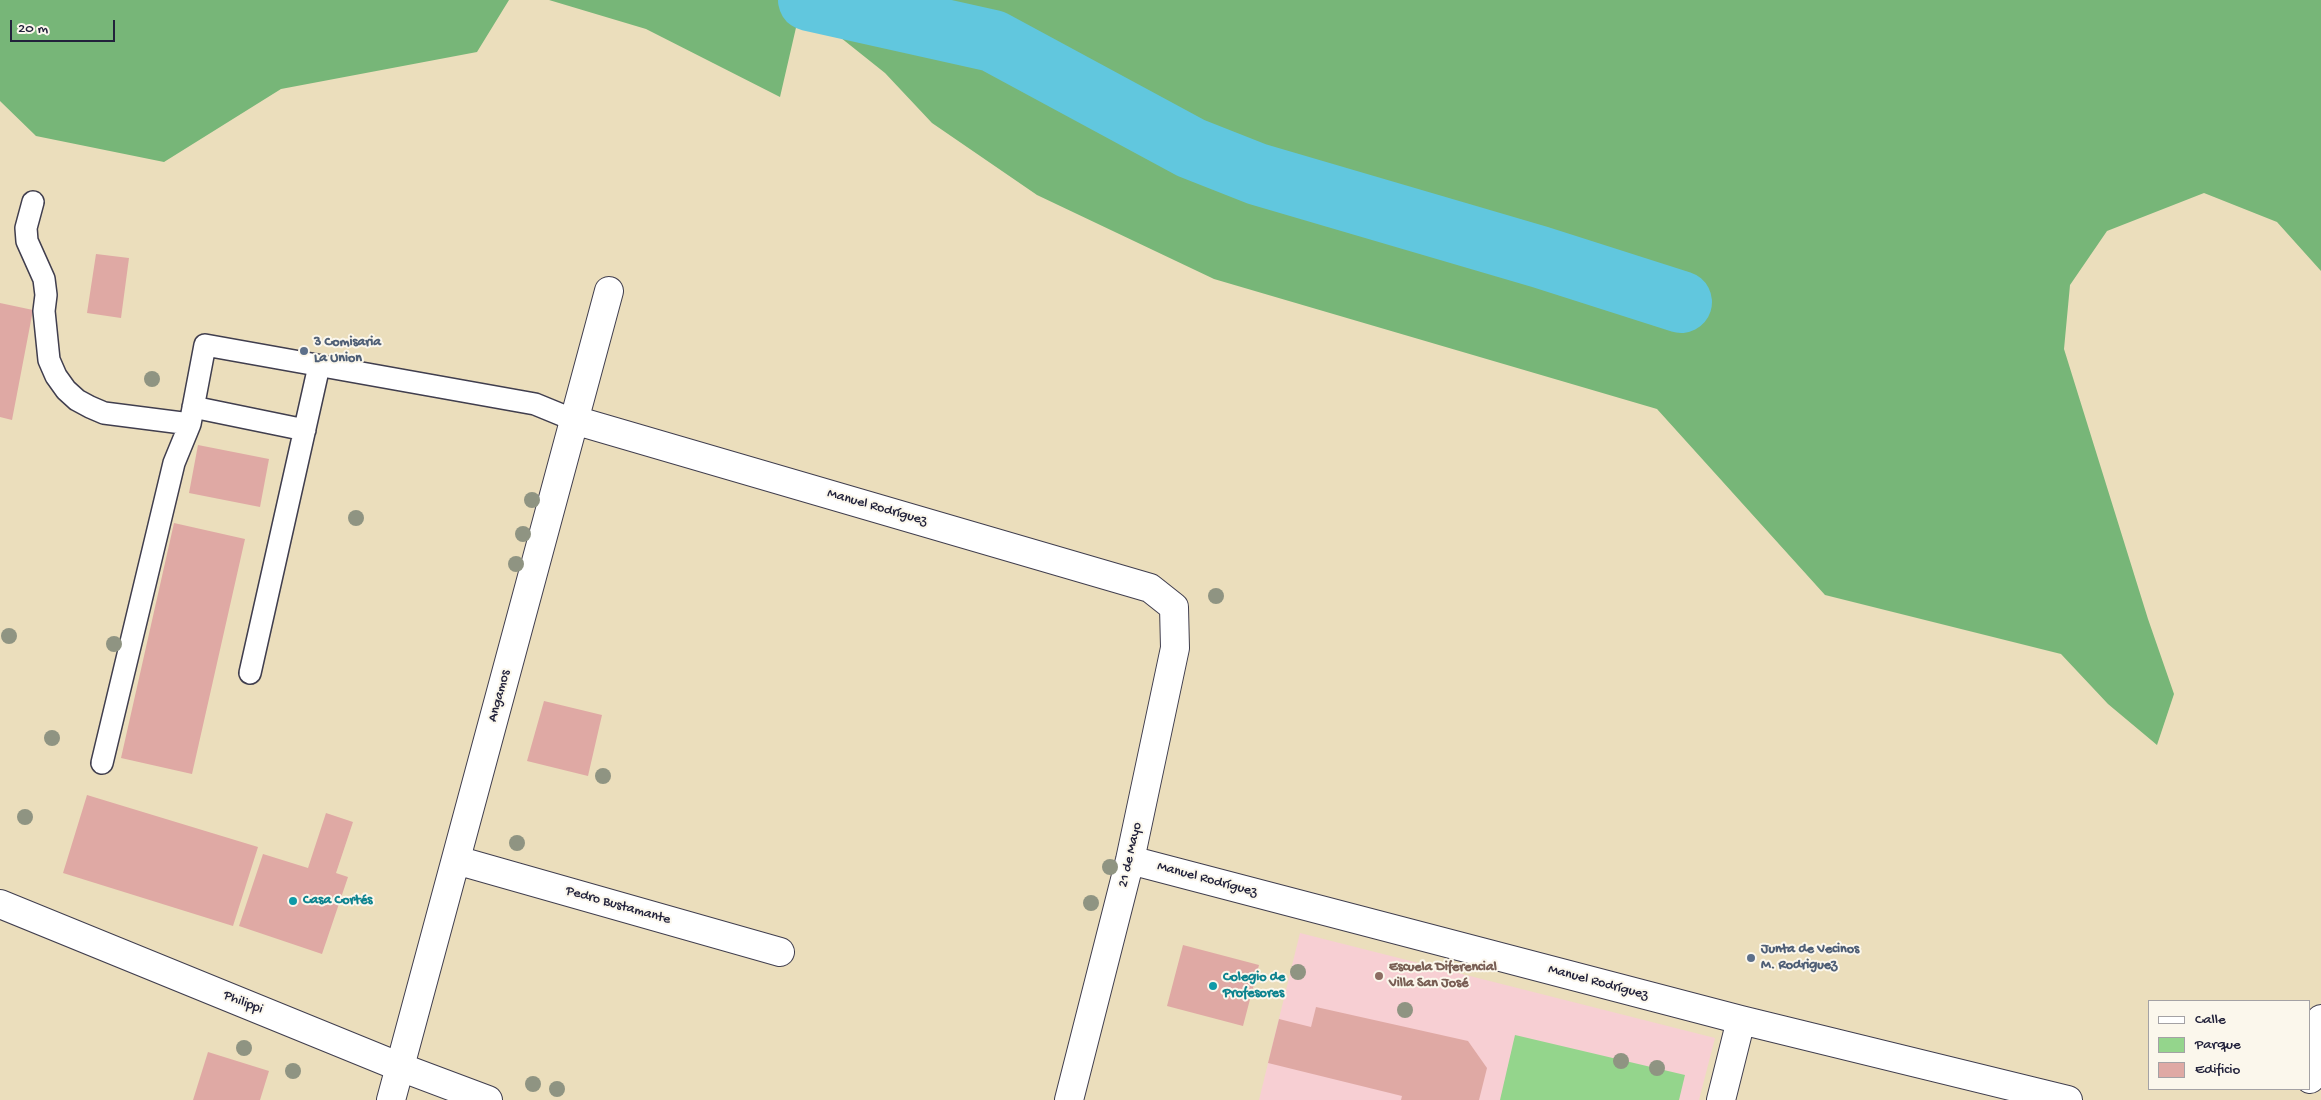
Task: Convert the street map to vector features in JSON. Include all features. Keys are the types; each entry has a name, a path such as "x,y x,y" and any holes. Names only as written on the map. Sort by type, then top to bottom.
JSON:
{"street":[{"name":"Angamos","path":"391,1100 608,291"},
{"name":"Manuel Rodríguez","path":"574,420 1150,588 1174,606"},
{"name":"21 de Mayo","path":"1069,1100 1130,860 1176,648 1174,606"},
{"name":"Pedro Bustamante","path":"456,860 780,952"},
{"name":"Manuel Rodríguez","path":"1130,860 1741,1020 2068,1100"},
{"name":"Philippi","path":"0,904 400,1067 488,1100"},
{"path":"2311,1074 2321,1019"},
{"path":"1721,1100 1741,1020"}],"lane":[{"path":"33,202 27,221 27,241 44,279 47,342 50,360 56,376 77,400 104,413 192,416 305,430"},
{"path":"102,763 174,463 192,416 205,345 535,404 574,420"},
{"path":"250,673 319,366"}],"shaded area":[{"name":"Escuela Diferencial Villa San José","path":"1300,933 1715,1038 1699,1100 1259,1100"}],"green space":[{"path":"0,0 509,0 477,52 281,89 164,162 36,136 0,101"},
{"path":"549,0 2321,0 2321,271 2277,222 2204,193 2107,231 2070,285 2064,349 2148,619 2174,694 2157,745 2108,704 2061,654 1825,595 1657,409 1214,279 1037,195 932,123 885,73 801,6 780,97 646,29"},
{"path":"1515,1035 1685,1075 1679,1100 1500,1100"}],"building":[{"path":"96,254 129,258 121,318 87,313"},
{"path":"0,303 33,310 12,420 0,417"},
{"path":"198,445 269,459 260,507 189,493"},
{"path":"174,523 245,539 192,774 121,758"},
{"path":"544,701 602,715 588,776 527,761"},
{"path":"87,795 258,847 233,926 63,873"},
{"name":"Casa Cortés","path":"326,813 353,822 336,873 348,877 322,954 239,926 263,854 308,868"},
{"name":"Colegio de Profesores","path":"1183,945 1259,965 1243,1026 1167,1006"},
{"path":"1316,1007 1468,1041 1487,1068 1479,1100 1401,1100 1402,1096 1268,1063 1279,1019 1311,1027"},
{"path":"208,1052 269,1071 260,1100 193,1100"}],"waterway":[{"path":"809,0 993,41 1191,148 1257,174 1540,257 1681,302"}],"place":[{"name":"3 Comisaria La Union","path":"304,351"},
{"name":"Casa Cortés","path":"293,901"},
{"name":"Junta de Vecinos M. Rodriguez","path":"1751,958"},
{"name":"Escuela Diferencial Villa San José","path":"1379,976"},
{"name":"Colegio de Profesores","path":"1213,986"}]}
